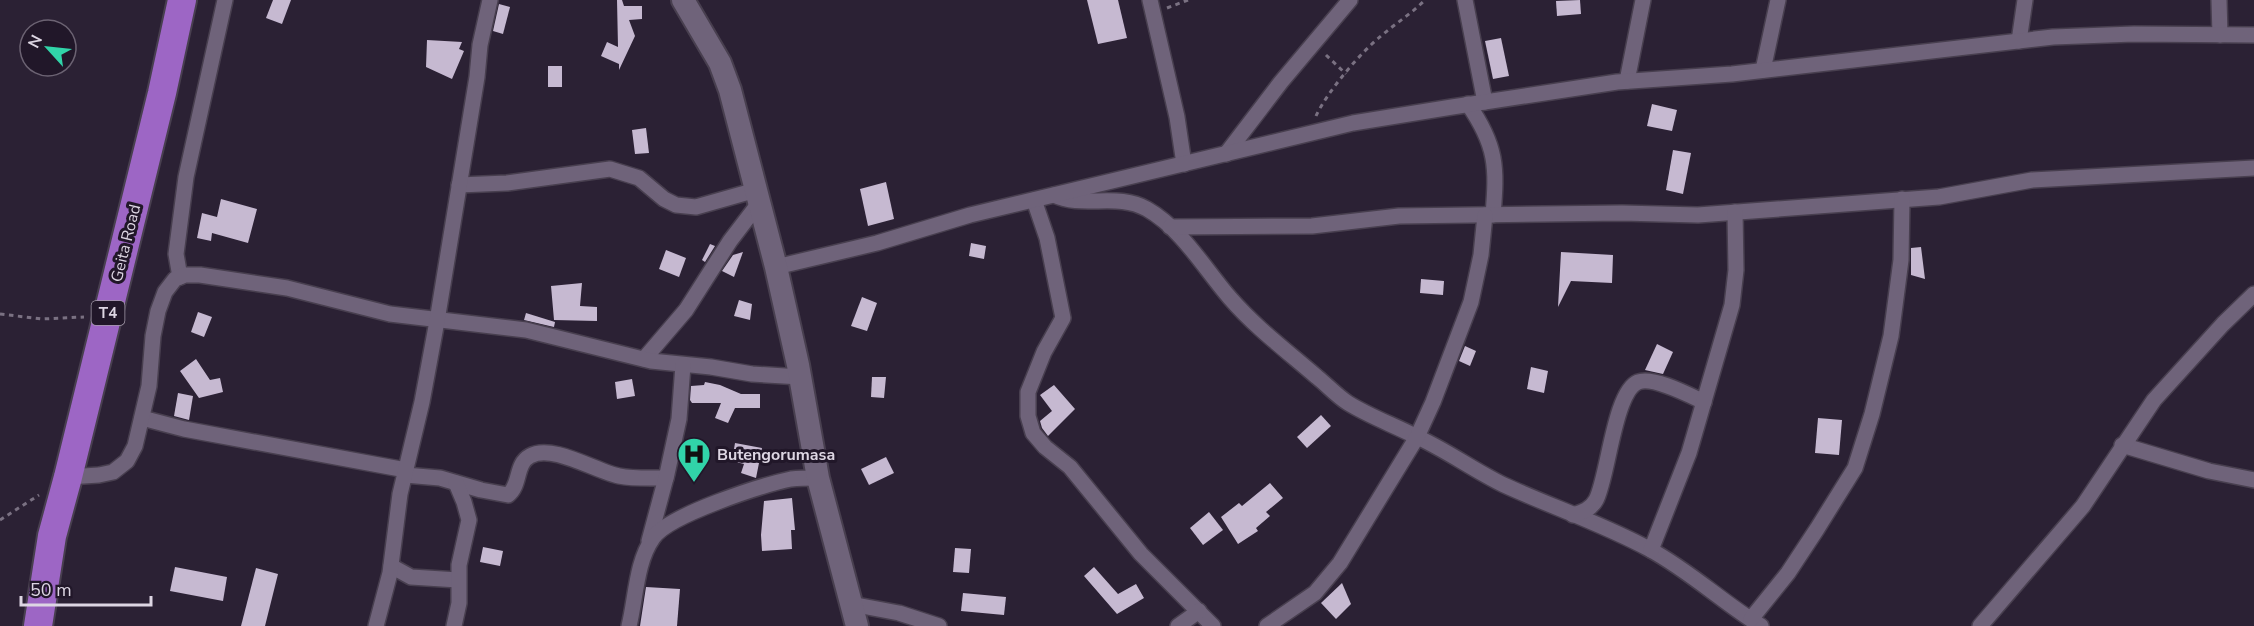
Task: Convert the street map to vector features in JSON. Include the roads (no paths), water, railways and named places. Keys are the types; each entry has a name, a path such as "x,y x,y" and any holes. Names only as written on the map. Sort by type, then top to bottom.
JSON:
{"highway":[{"name":"Geita Road","path":"38,626 52,536 162,93 182,0"}],"street":[{"path":"180,277 176,254 186,177 225,0"},
{"path":"683,0 720,63 730,90 776,267 801,377 818,478 857,626"},
{"path":"1226,154 1313,43 1350,0"},
{"path":"1465,0 1485,102"},
{"path":"1627,81 1643,0"},
{"path":"1763,70 1778,0"},
{"path":"2019,41 2025,0"},
{"path":"2219,0 2220,35"},
{"path":"376,626 391,566 405,472 422,402 477,77 485,1"},
{"path":"1151,7 1177,117 1184,164"},
{"path":"776,267 877,243 970,214 1353,123 1468,104 1627,81 1763,70 2053,37 2254,35"},
{"path":"1267,626 1315,593 1340,563 1418,437 1436,393 1471,302 1496,182 1493,153 1484,127 1468,104"},
{"path":"1170,227 1312,226 1399,216 1735,212 1939,197 2032,180 2254,168"},
{"path":"459,185 507,183 610,169 639,178 664,199 676,205 696,207 757,196"},
{"path":"1054,195 1074,202 1120,201 1135,204 1155,214 1170,227 1230,298 1272,341 1346,402 1380,421 1418,437 1504,485 1616,532 1651,550 1708,586 1734,609 1756,623 1855,468 1872,414 1891,336 1901,260 1902,199"},
{"path":"644,359 686,310 757,196"},
{"path":"1034,200 1047,238 1063,318 1044,352 1028,392 1028,416 1033,433 1045,447 1070,467 1141,554 1213,626"},
{"path":"1651,550 1689,453 1732,306 1736,270 1735,212"},
{"path":"67,480 112,472 127,461 135,446 149,386 153,336 158,311 165,292 175,279 180,277 200,275 287,288 390,314 526,330 644,359 683,365 711,366 752,374 801,377"},
{"path":"1980,626 2083,506 2154,400 2223,324 2254,294"},
{"path":"629,626 638,580 666,478 679,419 683,365"},
{"path":"1573,514 1589,508 1597,499 1614,430 1625,399 1631,388 1638,382 1652,381 1704,402"},
{"path":"142,418 184,429 440,478 498,494 508,495 514,489 523,463 532,455 542,453 573,460 620,476 666,478"},
{"path":"2122,445 2209,471 2254,480"},
{"path":"648,546 654,535 665,526 686,515 765,485 794,478 818,478"},
{"path":"454,626 459,603 459,565 468,520 456,483"},
{"path":"391,566 411,576 458,580"},
{"path":"851,604 898,613 939,626"},
{"path":"1178,626 1199,611"}],"place":[{"name":"Butengorumasa","path":"694,483"}]}
